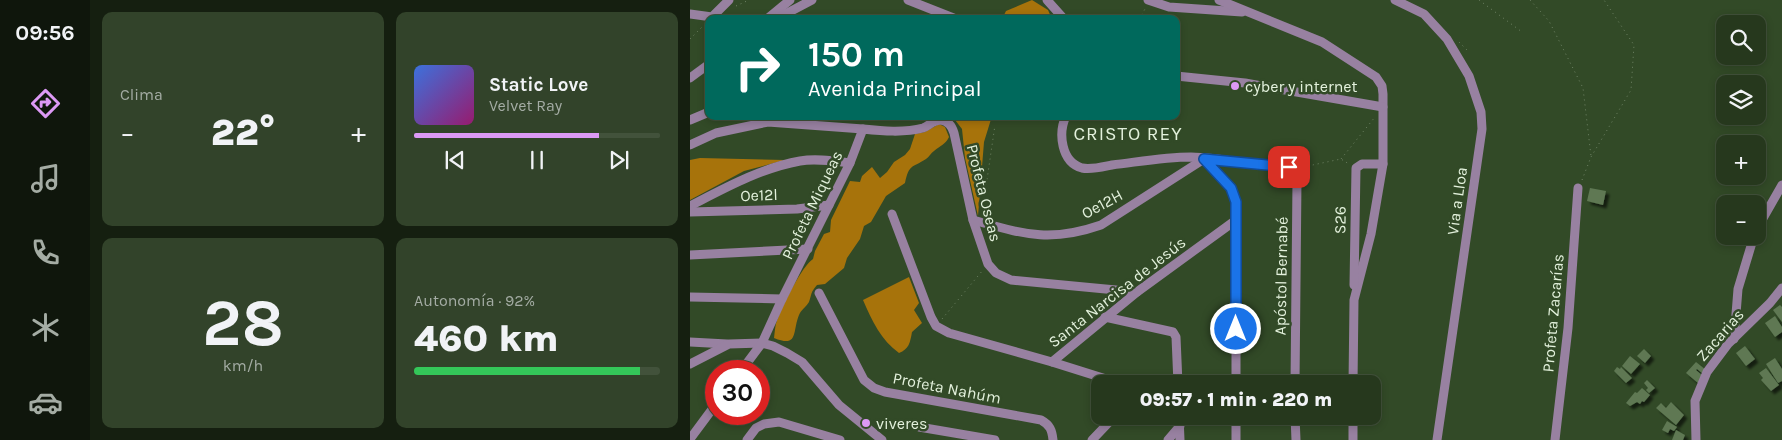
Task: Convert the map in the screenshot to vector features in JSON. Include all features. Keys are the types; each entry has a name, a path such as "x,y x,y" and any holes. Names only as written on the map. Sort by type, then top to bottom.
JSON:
{"street":[{"path":"713,15 729,0"},
{"path":"771,15 790,0"},
{"path":"784,15 812,0"},
{"path":"908,0 946,15"},
{"path":"1047,0 1060,15"},
{"path":"1219,0 1322,42 1376,77 1382,86 1384,94 1383,164 1371,234 1354,300 1353,375"},
{"name":"Via a Lloa","path":"1395,0 1424,14 1448,39 1469,76 1481,112 1482,129 1437,440"},
{"path":"1149,1 1169,7 1250,12"},
{"path":"690,14 705,17"},
{"path":"690,78 705,67"},
{"path":"1180,76 1245,83 1383,106"},
{"path":"690,120 705,114"},
{"name":"Profeta Oseas","path":"863,129 883,132 914,129 922,128 937,120 950,124 954,133 988,264 996,272 1011,280 1137,292"},
{"path":"1064,120 1062,145 1067,155 1076,165 1082,168 1095,168 1156,159 1192,157 1294,168"},
{"path":"690,145 716,133 768,122 863,129"},
{"name":"Profeta Miqueas","path":"749,360 762,343 850,163 863,129"},
{"path":"1204,159 1231,188 1236,202 1236,375"},
{"name":"Oe12H","path":"977,221 1036,236 1066,234 1086,230 1101,225 1204,159"},
{"path":"690,206 748,176 801,161 827,160 850,163"},
{"path":"1356,168 1362,164 1383,164"},
{"name":"Apóstol Bernabé","path":"1294,168 1297,173 1295,375"},
{"name":"S26","path":"1354,300 1356,168"},
{"path":"1766,213 1782,185"},
{"name":"Profeta Zacarías","path":"1555,440 1568,328 1578,188"},
{"name":"Oe12l","path":"690,212 796,209 829,206"},
{"path":"892,214 936,326 964,338 1052,362"},
{"name":"Santa Narcisa de Jesús","path":"1052,362 1137,292 1236,220"},
{"path":"1734,338 1738,289 1751,245"},
{"path":"690,255 808,249"},
{"name":"Zacarias","path":"1696,440 1696,401 1708,372 1734,338 1770,303 1782,288"},
{"name":"Profeta Nahúm","path":"819,293 864,380 874,388 884,392 1041,420 1048,424 1052,431 1053,440"},
{"path":"690,296 782,299"},
{"path":"1105,317 1173,332 1176,337 1178,375"},
{"path":"690,342 762,343 787,352 802,362 839,404 882,440"},
{"path":"690,364 729,344"},
{"name":"Santa Narcisa de Jesús","path":"1052,362 1093,375"},
{"path":"690,439 705,419"},
{"path":"747,440 756,428 764,424 780,422 840,440"},
{"path":"1092,440 1106,425"},
{"path":"1236,425 1236,440"},
{"path":"1296,425 1296,440"},
{"path":"1353,425 1353,440"},
{"path":"1168,440 1180,426"},
{"path":"1180,426 1180,440"},
{"path":"919,427 996,440"}],"path":[{"path":"1479,0 1522,32"},
{"path":"1530,0 1549,22 1583,88 1592,157"},
{"path":"1578,188 1592,157 1631,90 1634,45 1604,0"},
{"path":"1141,15 1149,1"},
{"path":"690,39 705,23"},
{"path":"1294,168 1341,159 1383,106"},
{"path":"977,221 995,125"},
{"path":"1341,159 1356,168"},
{"path":"936,326 988,264"}],"shaded area":[{"path":"1032,0 1048,10 1050,15 1004,15 1006,11"},
{"path":"955,120 991,120 984,142 978,216 965,158 962,129"},
{"path":"939,124 945,127 949,137 946,142 926,159 912,167 908,172 905,183 886,196 871,222 864,226 860,239 847,258 844,268 825,284 817,285 813,290 809,302 799,315 791,340 782,341 774,338 776,323 784,304 798,277 813,259 824,234 830,232 831,220 850,181 860,182 862,176 872,167 880,178 894,162 905,155 910,149 915,134 925,132"},
{"path":"700,158 785,160 744,171 690,200 690,160"},
{"path":"909,277 919,303 914,310 922,323 912,332 907,347 899,353 882,336 863,300"}],"building":[{"path":"1590,188 1606,191 1603,205 1587,201"},
{"path":"1780,305 1782,307 1782,322 1773,310"},
{"path":"1775,316 1782,327 1782,332 1775,337 1765,323"},
{"path":"1745,346 1755,359 1746,366 1736,353"},
{"path":"1644,349 1651,356 1645,363 1637,356"},
{"path":"1630,356 1640,364 1631,374 1622,366"},
{"path":"1775,358 1782,369 1782,381 1778,383 1766,364"},
{"path":"1696,362 1706,370 1703,374 1696,370 1703,376 1698,383 1686,373"},
{"path":"1617,367 1620,369 1621,367 1632,378 1626,383 1614,371"},
{"path":"1766,368 1779,385 1771,391 1761,380 1763,378 1759,373"},
{"path":"1647,380 1655,388 1649,393 1644,383"},
{"path":"1642,388 1650,395 1644,402 1642,401 1640,404 1637,402 1630,406 1626,403 1635,392 1637,393"},
{"path":"1671,402 1684,415 1676,425 1656,408 1661,403 1666,408"},
{"path":"1667,421 1677,427 1674,431 1670,429 1668,433 1662,430"},
{"path":"1676,430 1685,435 1683,440 1672,440"}],"place":[{"name":"cyber y internet","path":"1235,86"},
{"name":"viveres","path":"866,423"}],"district":[{"name":"CRISTO REY","path":"1128,134"}],"route":[{"path":"1236,329 1236,202 1231,188 1204,159 1289,167"}]}
